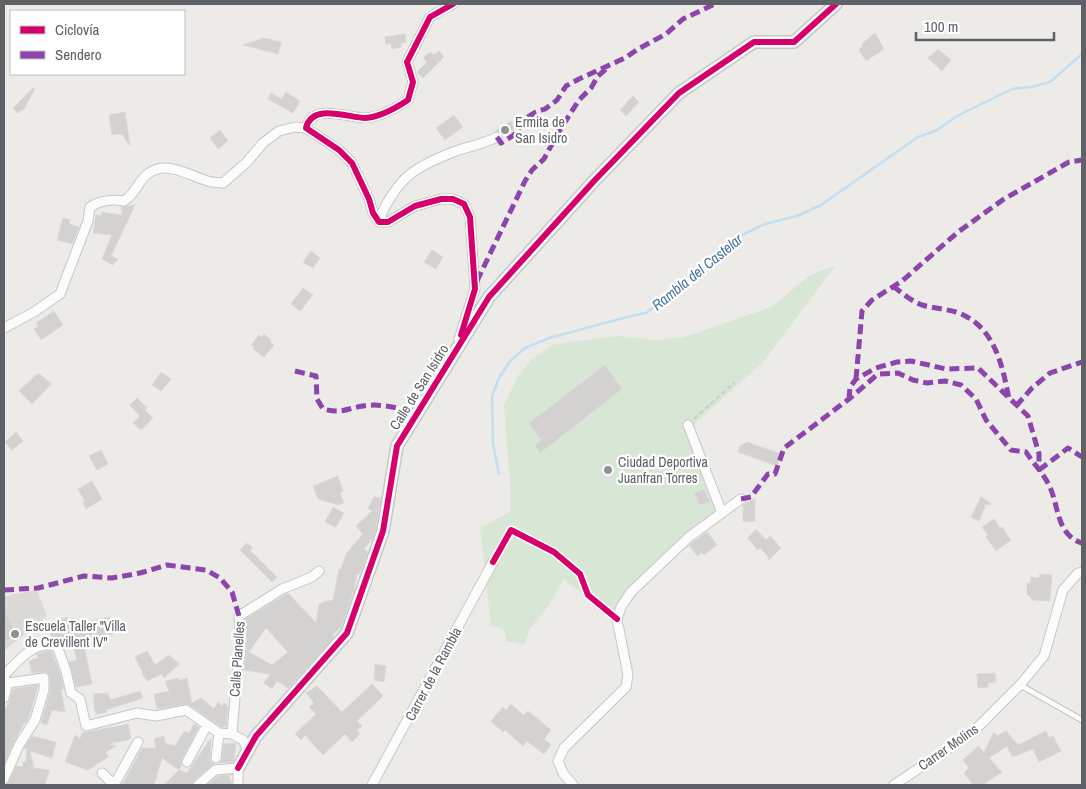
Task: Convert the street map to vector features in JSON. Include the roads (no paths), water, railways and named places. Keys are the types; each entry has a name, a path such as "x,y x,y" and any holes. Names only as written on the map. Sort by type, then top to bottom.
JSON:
{"street":[{"path":"306,128 312,118 324,113 342,113 365,118 398,107 408,100 413,82 407,62 430,17 454,4"},
{"name":"Calle de San Isidro","path":"238,768 256,736 347,633 383,531 397,446 489,297 594,181 679,92 754,42 794,42 836,4"},
{"path":"4,328 34,312 60,294 88,221 90,208 97,202 112,199 124,201 132,197 142,178 154,169 167,167 209,182 223,183 263,143 279,131 295,127 306,128 339,150 352,163 370,199 373,213 379,222"},
{"path":"379,222 381,212 407,177 425,165 456,151 497,137"},
{"path":"379,222 388,222 415,206 441,198 453,199 464,204 470,217 475,289 455,354"},
{"path":"688,425 722,513"},
{"path":"573,785 563,773 558,761 564,748 626,686 628,676 617,619 621,607 631,592 688,537 741,499"},
{"name":"Carrer de la Rambla","path":"372,785 493,562"},
{"name":"Calle Planelles","path":"232,734 241,649 238,616 282,589 312,577 319,572"},
{"name":"Carrer Molins","path":"894,785 972,732 1020,685 1044,656 1063,590 1078,573 1082,572"},
{"path":"4,698 5,679 33,648 47,644 57,646 71,693 80,700 86,726 138,713 156,716 186,710 219,733 232,734 243,740 249,751"},
{"path":"4,779 19,745 36,720 44,690 44,678 5,679"},
{"path":"187,762 207,724"},
{"path":"216,758 219,733"},
{"path":"102,772 114,785 127,765 138,742"},
{"path":"198,785 215,770 238,768 238,785"}],"lane":[{"path":"1020,685 1082,720"}],"waterway":[{"name":"Rambla del Castelar","path":"499,474 493,444 492,396 499,378 511,360 525,348 549,338 646,313 688,281 734,239 765,224 797,216 821,205 918,137 937,130 957,116 1012,89 1050,82 1082,54"}],"place":[{"name":"Ermita de San Isidro","path":"505,130"},
{"name":"Ciudad Deportiva Juanfran Torres","path":"608,470"},
{"name":"Escuela Taller \"Villa de Crevillent IV\"","path":"15,634"}]}
